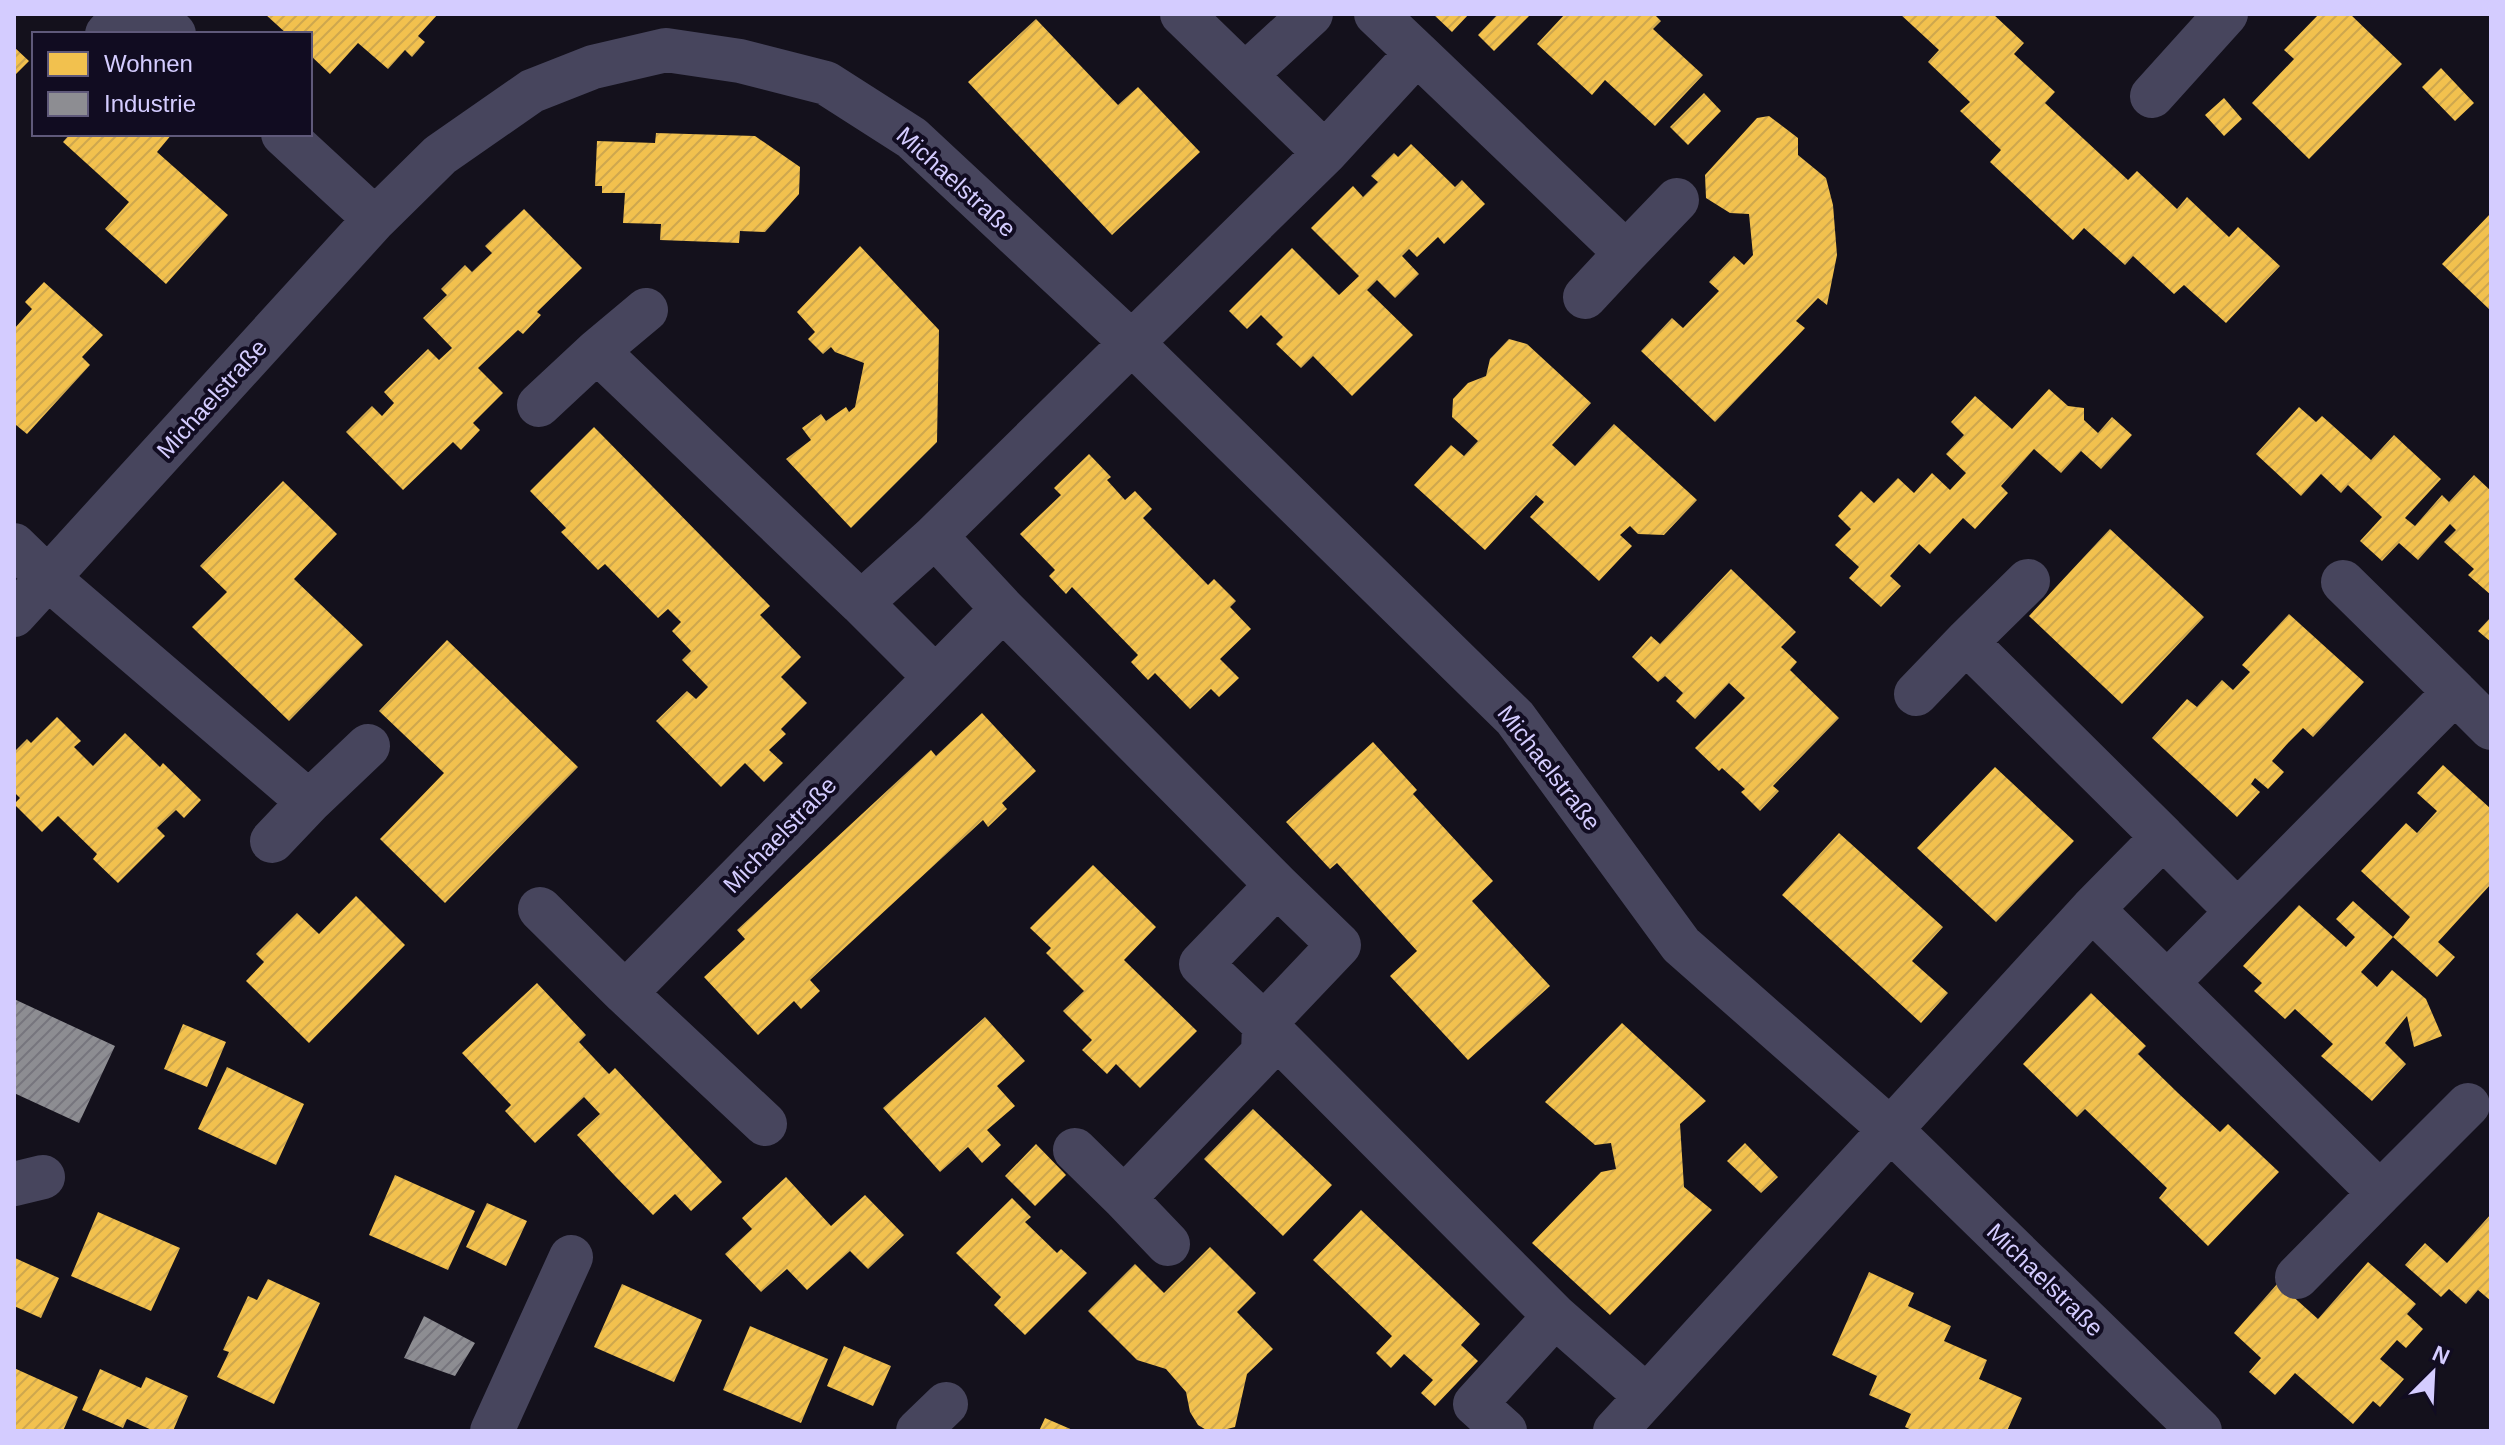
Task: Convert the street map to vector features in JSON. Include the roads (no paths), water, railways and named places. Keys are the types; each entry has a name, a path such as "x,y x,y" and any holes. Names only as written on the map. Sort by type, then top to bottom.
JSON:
{"street":[{"path":"109,32 125,14"},
{"path":"153,14 172,32"},
{"path":"1182,14 1325,153"},
{"path":"1245,75 1311,14"},
{"path":"1376,14 1626,253"},
{"path":"2152,96 2226,14"},
{"name":"Michaelstraße","path":"14,615 375,219 440,155 532,91 593,67 666,32 740,61 826,83 912,138 1132,343 1515,718 1681,945 1891,1130 2200,1431"},
{"path":"861,603 935,536 1325,153 1417,53"},
{"path":"285,136 375,219"},
{"path":"1585,297 1677,200"},
{"path":"539,405 646,310"},
{"path":"597,351 935,677"},
{"path":"935,536 1003,609 1339,945 1264,1024 1263,1053 1124,1198"},
{"path":"14,545 49,579 309,802"},
{"path":"1916,694 2028,581"},
{"path":"2343,582 2491,728"},
{"name":"Michaelstraße","path":"625,993 1003,609"},
{"path":"1966,642 2237,911"},
{"path":"2167,983 2455,692"},
{"path":"272,841 368,746"},
{"path":"1615,1431 2092,909 2163,837"},
{"path":"1277,885 1201,964 1555,1316 1646,1396"},
{"path":"540,909 765,1124"},
{"path":"2092,909 2380,1193"},
{"path":"2297,1277 2468,1105"},
{"path":"1075,1150 1168,1244"},
{"path":"492,1431 571,1257"},
{"path":"1505,1431 1475,1404 1555,1316"}]}
